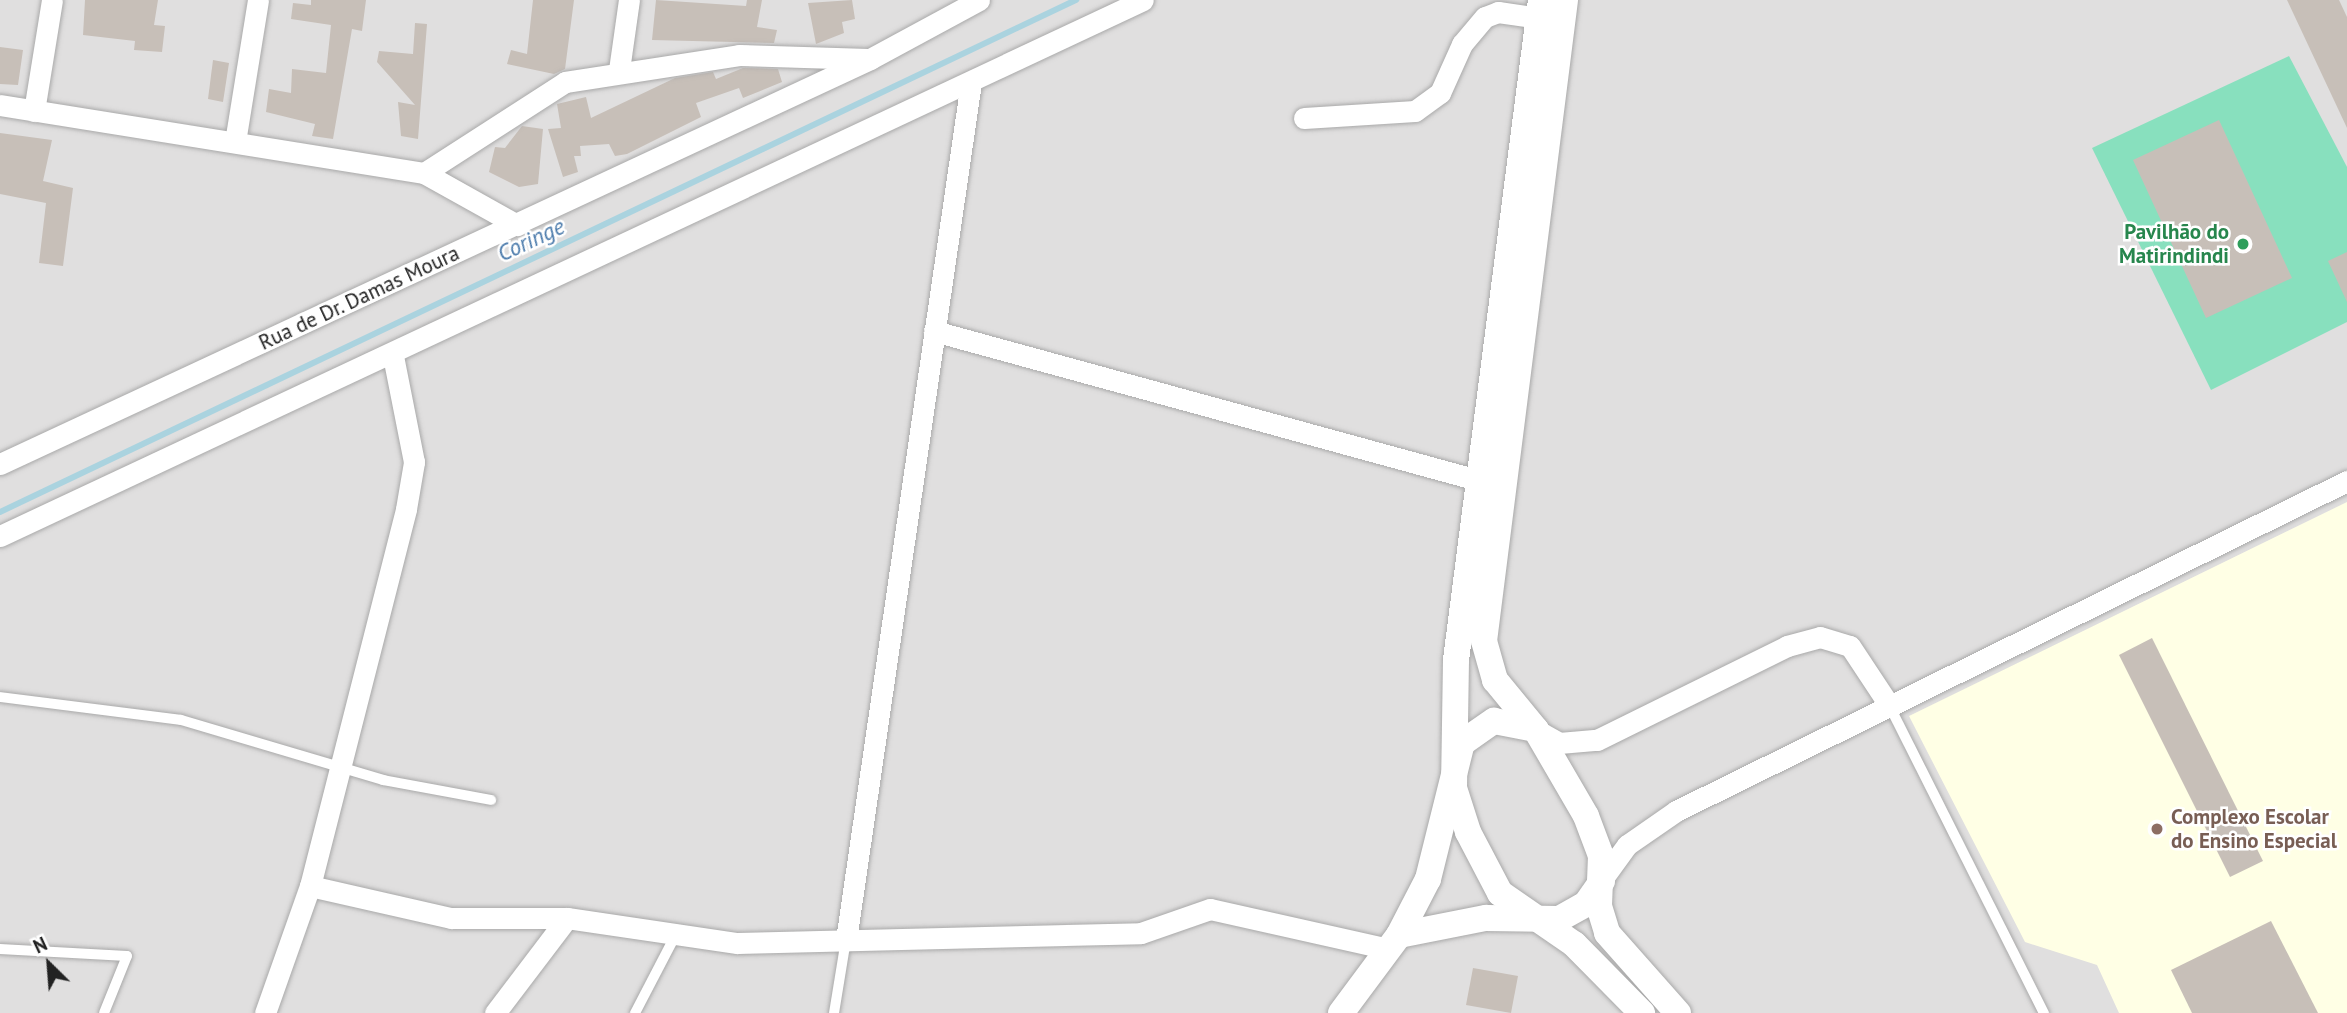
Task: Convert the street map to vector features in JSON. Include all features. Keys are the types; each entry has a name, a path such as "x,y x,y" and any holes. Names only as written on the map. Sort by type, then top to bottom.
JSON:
{"street":[{"path":"34,111 52,0"},
{"path":"235,142 258,0"},
{"path":"619,70 629,0"},
{"path":"0,536 393,356 1143,0"},
{"name":"Rua de Dr. Damas Moura","path":"0,464 870,59 977,1"},
{"path":"1304,118 1415,111 1440,93 1462,44 1485,17 1498,12 1558,7"},
{"path":"1558,7 1481,481 1456,660 1457,753 1454,788 1478,854 1500,893 1574,944 1642,1013"},
{"path":"1558,7 1484,606 1484,640 1496,680 1536,730 1586,816 1603,878 1599,906 1607,933 1678,1013"},
{"path":"424,173 539,94 619,70 739,55 870,59"},
{"path":"846,940 971,82"},
{"path":"0,105 424,173 517,225"},
{"path":"934,331 1481,481"},
{"path":"265,1013 310,886 414,462 393,356"},
{"path":"310,886 452,918 567,918 737,943 1141,933 1210,909 1394,942 1486,918 1540,921 1578,910 1627,845 1658,821 2347,481"},
{"path":"1341,1013 1394,942 1436,859 1457,753 1469,735 1494,721 1517,721 1559,743 1597,740 1787,646 1820,637 1850,646 1889,705"},
{"path":"495,1013 567,918"}],"lane":[{"path":"0,696 181,720 340,768 491,800"},
{"path":"1889,705 2044,1013"},
{"path":"635,1013 675,936"},
{"path":"834,1013 846,940"},
{"path":"0,949 127,956 130,962 104,1013"}],"shaded area":[{"path":"0,0 2347,0 2347,1013 0,1013"},
{"name":"Complexo Escolar do Ensino Especial","path":"2347,502 2347,1013 2119,1013 2097,965 2025,942 1909,716"}],"green space":[{"name":"Pavilhão do Matirindindi","path":"2289,56 2347,167 2347,322 2211,390 2092,148"}],"building":[{"path":"85,0 158,0 154,25 165,26 162,52 134,50 135,41 83,35"},
{"path":"311,0 366,0 362,31 352,29 333,139 312,136 315,124 266,112 269,89 291,93 292,69 326,73 331,25 291,19 293,3 311,5"},
{"path":"533,0 574,0 565,69 554,74 507,64 511,50 527,54"},
{"path":"656,0 746,6 747,0 762,0 757,27 777,30 774,43 652,40"},
{"path":"852,0 855,19 842,22 844,33 816,44 808,3"},
{"path":"2287,0 2339,0 2347,17 2347,128"},
{"path":"415,23 427,24 418,139 401,136 398,102 415,105 377,62 379,51 413,54"},
{"path":"0,47 23,50 18,85 0,84"},
{"path":"213,60 229,63 223,102 208,99"},
{"path":"743,68 778,69 782,82 743,98 739,88 696,103 701,117 627,154 615,156 609,144 580,146 581,156 574,156 578,172 563,177 548,129 561,128 557,104 586,97 591,118 675,78 713,72 716,79"},
{"path":"2219,120 2292,278 2206,318 2133,160"},
{"path":"522,126 543,129 538,184 519,187 489,172 495,147 505,148"},
{"path":"0,133 52,140 43,181 73,188 63,266 39,263 46,203 0,194"},
{"path":"2347,252 2347,302 2328,261"},
{"path":"2152,638 2263,861 2230,877 2119,655"},
{"path":"2271,921 2318,1013 2192,1013 2171,970"},
{"path":"1473,968 1518,976 1511,1013 1466,1005"}],"waterway":[{"name":"Coringe","path":"0,512 1076,0"}],"place":[{"name":"Pavilhão do Matirindindi","path":"2243,244"},
{"name":"Complexo Escolar do Ensino Especial","path":"2157,829"}]}
